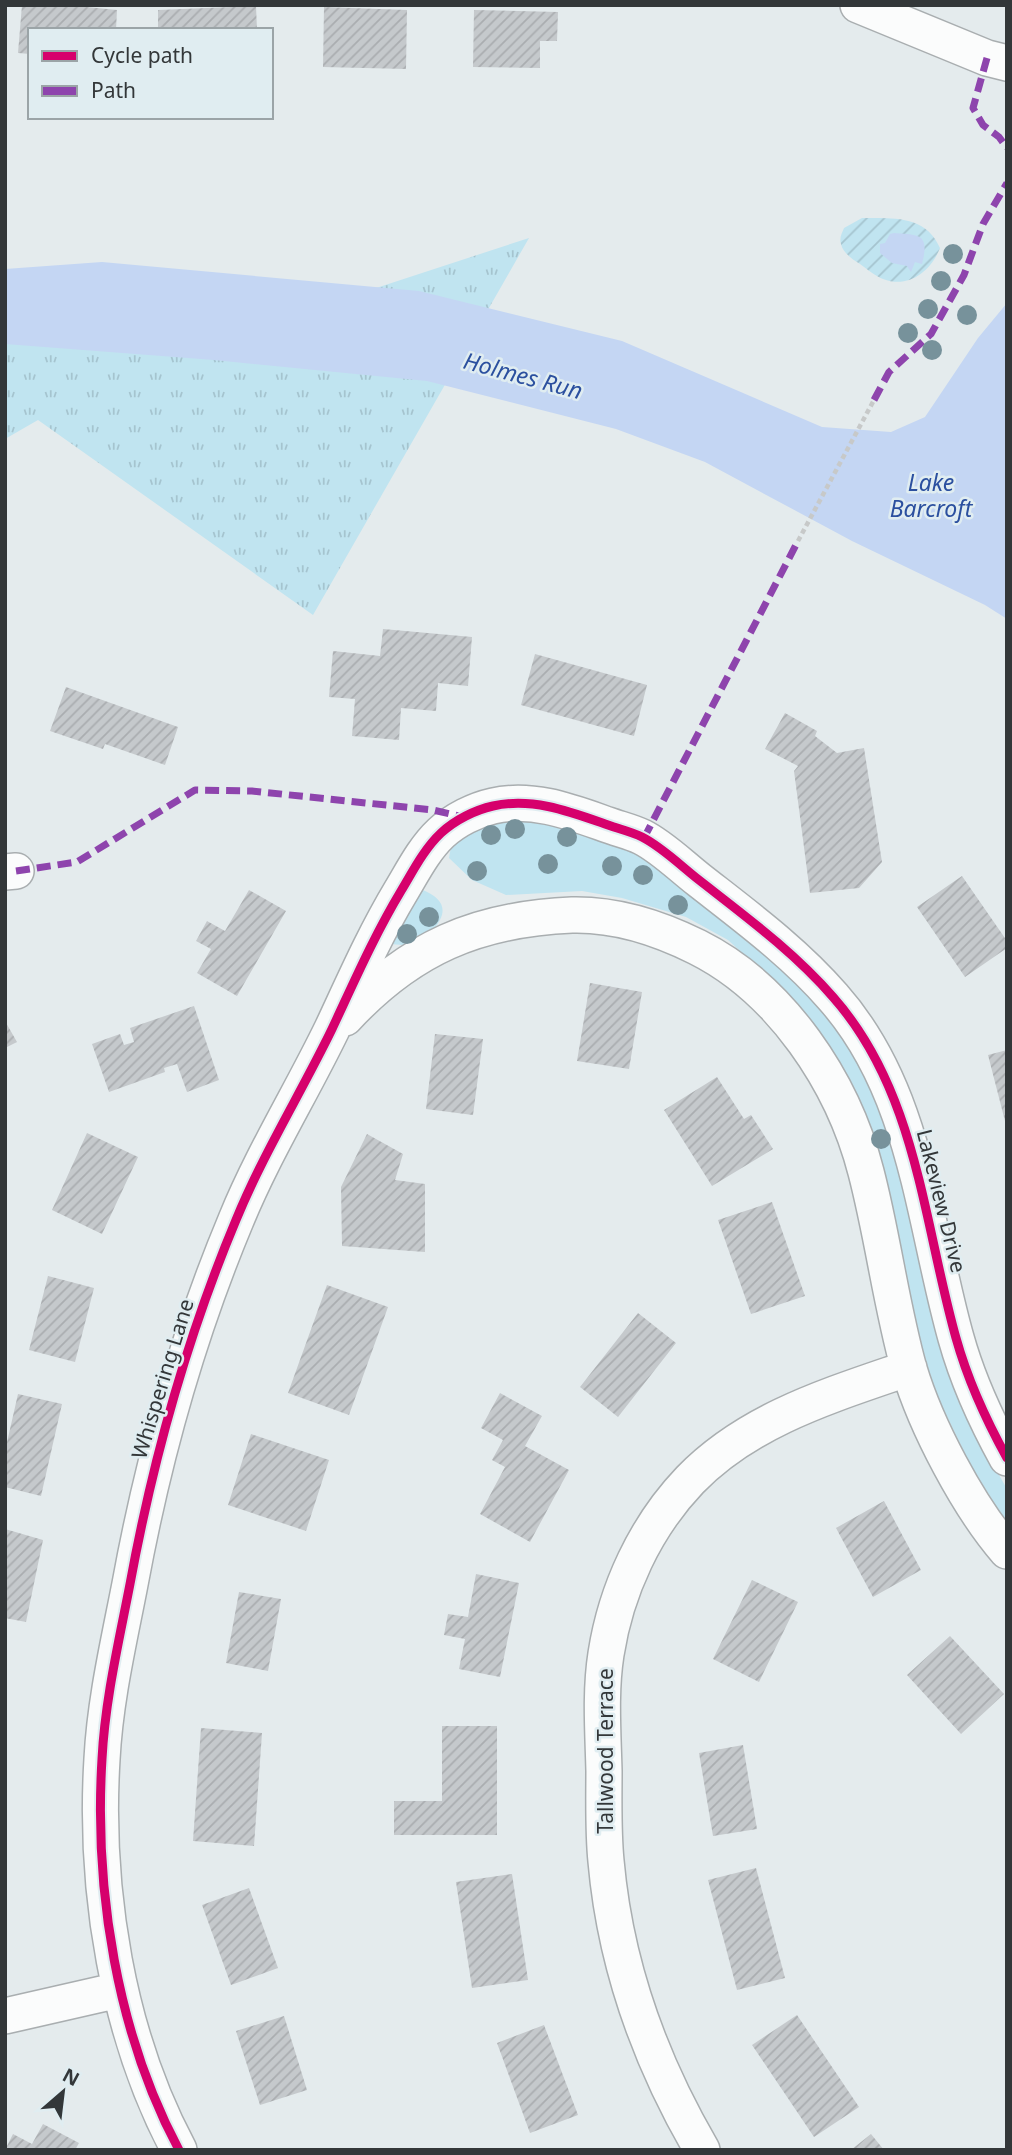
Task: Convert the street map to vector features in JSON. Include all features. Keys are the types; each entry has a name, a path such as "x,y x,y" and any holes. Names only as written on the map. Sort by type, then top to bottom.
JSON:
{"street":[{"path":"858,5 987,58 1007,63"},
{"name":"Whispering Lane","path":"179,2150 138,2059 119,1990 101,1860 102,1758 109,1695 144,1510 174,1394 233,1225 257,1172 330,1032 374,936 420,859 442,833 463,817 492,806 522,802 559,808 645,838"},
{"name":"Lakeview Drive","path":"645,838 762,930 831,994 861,1032 886,1077 909,1138 956,1338 976,1396 1007,1458"},
{"name":"Whispering Lane","path":"330,1032 397,970 439,944 486,926 533,917 582,915 626,921 674,935 717,957 754,984 788,1019 820,1065 845,1114 865,1170 909,1368"},
{"path":"909,1368 924,1413 962,1486 1007,1551"},
{"name":"Tallwood Terrace","path":"702,2150 685,2121 653,2052 615,1932 606,1859 603,1723 606,1656 615,1610 634,1562 660,1516 705,1466 746,1434 782,1415 909,1368"},
{"path":"5,2016 119,1990"}],"path":[{"path":"799,541 874,400"}],"green space":[{"path":"862,218 897,219 917,224 934,237 940,248 931,264 918,276 902,282 883,279 851,258 840,242 844,228"},
{"path":"529,238 313,615 38,420 5,439 5,283 315,308"},
{"path":"514,811 632,849 746,934 826,1010 874,1087 981,1443 1007,1489 1007,1523 972,1468 939,1400 789,996 728,940 686,917 622,898 582,891 506,895 472,880 449,858 453,835"},
{"path":"420,889 440,902 442,916 438,924 415,946 390,944"}],"water":[{"path":"890,234 916,236 923,241 925,246 922,264 915,262 911,272 907,266 892,263 880,253 880,244 885,243"},
{"name":"Lake Barcroft","path":"102,262 419,291 622,341 822,427 891,432 925,417 978,338 1007,303 1007,619 985,605 852,541 705,462 616,429 427,381 214,360 5,344 5,269"}],"building":[{"path":"22,5 66,5 117,10 116,28 28,28 28,54 18,53"},
{"path":"256,6 257,28 158,28 158,10"},
{"path":"324,7 407,10 406,69 323,67"},
{"path":"474,10 558,12 557,41 540,41 540,68 473,67"},
{"path":"383,629 472,637 468,686 438,683 436,711 401,708 399,740 352,736 355,699 329,697 333,651 380,656"},
{"path":"535,654 647,685 634,736 521,705"},
{"path":"66,687 178,727 165,765 105,744 103,749 50,731"},
{"path":"785,713 817,731 815,736 837,753 864,748 882,862 859,888 810,893 794,771 798,766 765,749"},
{"path":"962,876 1007,941 1007,948 965,977 917,907"},
{"path":"249,890 286,911 237,996 197,973 211,949 196,941 207,921 225,931"},
{"path":"590,983 642,992 629,1069 577,1061"},
{"path":"194,1006 219,1080 187,1092 177,1064 164,1068 165,1072 109,1092 92,1044 120,1034 124,1045 134,1042 130,1028"},
{"path":"5,1021 17,1042 5,1048"},
{"path":"435,1034 483,1039 473,1115 426,1109"},
{"path":"1007,1050 1007,1125 1006,1125 988,1055"},
{"path":"717,1077 744,1119 751,1115 773,1149 712,1186 664,1110"},
{"path":"87,1133 138,1157 102,1234 52,1210"},
{"path":"367,1134 403,1154 395,1180 425,1184 425,1252 342,1246 341,1187"},
{"path":"772,1202 805,1296 751,1314 718,1220"},
{"path":"48,1276 94,1288 75,1362 29,1350"},
{"path":"327,1285 388,1307 349,1415 288,1393"},
{"path":"638,1313 676,1343 618,1417 580,1387"},
{"path":"500,1393 542,1416 525,1446 569,1470 530,1542 480,1514 505,1467 492,1460 503,1440 481,1428"},
{"path":"18,1394 62,1404 41,1496 5,1487 5,1451"},
{"path":"251,1434 329,1460 306,1531 228,1505"},
{"path":"884,1501 921,1570 873,1597 836,1528"},
{"path":"5,1529 43,1540 26,1622 5,1618"},
{"path":"476,1574 519,1583 500,1677 459,1669 465,1639 444,1635 448,1614 468,1617"},
{"path":"752,1580 798,1602 759,1682 713,1659"},
{"path":"239,1592 281,1599 268,1671 226,1663"},
{"path":"950,1636 1004,1694 961,1734 907,1675"},
{"path":"442,1726 497,1726 497,1835 394,1835 394,1801 442,1801"},
{"path":"201,1728 262,1733 254,1846 193,1841"},
{"path":"743,1745 757,1829 713,1836 699,1753"},
{"path":"756,1868 785,1978 737,1990 708,1880"},
{"path":"512,1874 528,1980 472,1988 456,1882"},
{"path":"249,1888 278,1968 231,1985 202,1905"},
{"path":"797,2015 859,2107 814,2137 752,2045"},
{"path":"284,2016 307,2090 260,2105 236,2031"},
{"path":"544,2025 578,2115 530,2133 497,2043"},
{"path":"43,2124 79,2143 75,2150 5,2150 13,2134 32,2144"},
{"path":"871,2134 884,2150 851,2150"}],"marked path":[{"path":"987,58 973,108 983,125 999,137 1007,148"},
{"path":"874,400 889,372 931,334 964,275 983,224 1007,183"},
{"path":"644,838 798,541"},
{"path":"16,871 77,862 195,790 252,791 433,810 463,817"}],"cycle path":[{"path":"179,2150 158,2105 125,2010 106,1910 102,1859 100,1809 106,1715 139,1537 173,1399 187,1354 218,1264 247,1195 391,908 424,853 447,828 486,808 523,803 566,811 638,835 664,851 769,935 833,997 861,1034 883,1074 900,1116 914,1159 945,1294 966,1370 1007,1458"}],"water label":[{"name":"Holmes Run","path":"523,376"}]}
